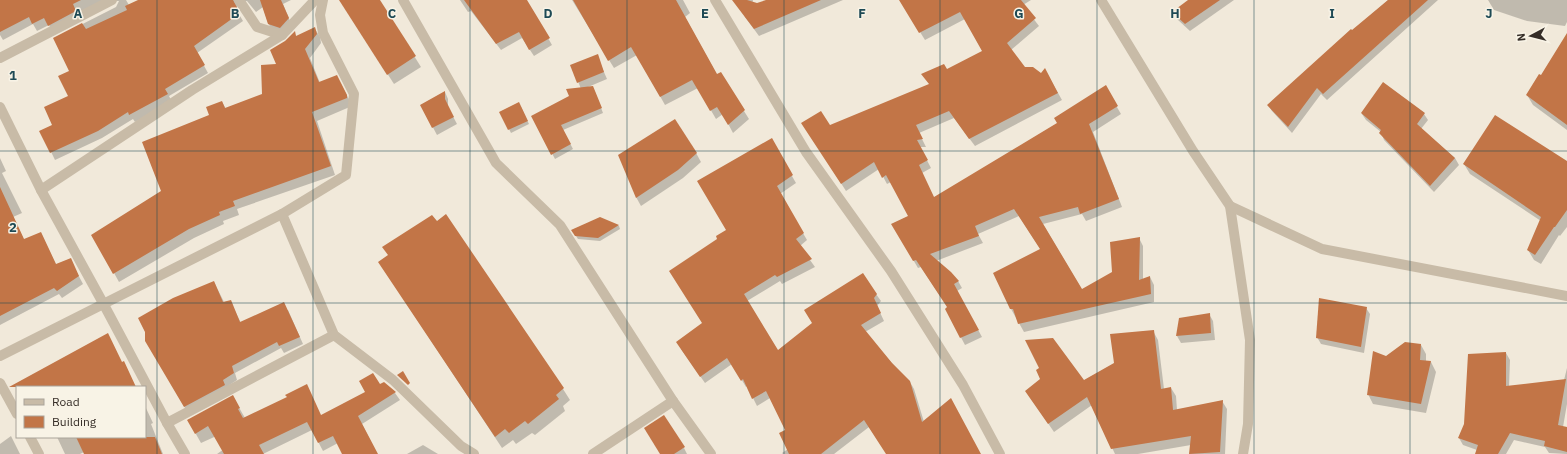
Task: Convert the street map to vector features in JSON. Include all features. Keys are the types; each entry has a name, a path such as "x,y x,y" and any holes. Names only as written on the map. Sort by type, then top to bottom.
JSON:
{"street":[{"path":"0,58 112,0"},
{"path":"239,0 257,27 282,35"},
{"path":"41,190 192,90 282,35 315,0"},
{"path":"0,356 282,214 346,175 354,94 323,33 320,14 323,0"},
{"path":"403,0 496,163 560,225 673,401 711,454"},
{"path":"716,0 806,152 891,271 964,385 1000,454"},
{"path":"1101,0 1193,151 1230,206 1250,340 1248,424 1243,454"},
{"path":"0,107 41,190 185,454"},
{"path":"1230,206 1322,249 1567,296"},
{"path":"282,214 334,335 393,380 462,446 474,454"},
{"path":"167,423 334,335"},
{"path":"0,383 16,412"},
{"path":"593,454 673,401"},
{"path":"31,438 39,454"}],"building":[{"path":"0,0 81,0 73,4 76,11 48,26 44,18 32,24 29,17 0,32"},
{"path":"138,0 233,0 240,13 194,46 205,65 165,89 168,94 129,115 128,112 98,131 50,153 39,131 52,125 44,107 68,96 58,76 69,71 53,38 82,23 86,29 127,10 125,6"},
{"path":"260,0 281,0 289,18 280,28 268,24"},
{"path":"339,0 380,0 416,56 387,75"},
{"path":"464,0 527,0 550,38 529,50 519,32 496,44"},
{"path":"573,0 676,0 717,74 721,72 745,110 728,125 717,107 710,111 692,80 660,97 631,47 608,61"},
{"path":"732,0 747,0 757,3 766,0 821,0 754,29"},
{"path":"899,0 1021,0 1036,18 1007,43 1025,67 1033,67 1041,73 1045,68 1058,93 969,139 949,111 916,125 923,139 917,140 928,160 919,165 934,197 1057,123 1054,118 1106,85 1118,106 1089,124 1119,199 1080,214 1078,207 1039,217 1082,289 1112,272 1110,242 1140,237 1139,280 1150,276 1151,294 1018,324 1013,309 1010,309 993,273 1040,249 1014,209 975,226 979,236 930,254 959,281 954,284 979,330 960,338 945,309 947,307 916,260 913,261 891,224 908,216 886,175 882,178 874,162 841,184 801,123 821,111 830,125 929,84 921,74 944,64 947,69 982,51 960,12 919,33"},
{"path":"1188,0 1220,0 1185,24 1172,12"},
{"path":"1388,0 1428,0 1323,94 1317,88 1288,127 1267,105 1351,29 1352,30"},
{"path":"315,27 317,34 305,49 319,82 337,75 347,95 347,98 312,112 331,166 233,201 235,206 219,212 220,215 189,229 113,274 91,235 161,191 142,142 209,115 206,107 222,101 225,108 262,94 261,65 276,64 270,50 285,41 295,31 296,36"},
{"path":"1567,33 1567,125 1526,95 1539,74 1541,75"},
{"path":"598,54 604,72 577,83 570,65"},
{"path":"1383,82 1425,113 1417,124 1455,158 1430,186 1379,133 1381,130 1361,113"},
{"path":"593,86 602,108 561,125 571,144 551,155 531,116 569,96 566,89"},
{"path":"445,91 445,99 454,117 432,128 420,105"},
{"path":"519,102 528,121 508,130 499,112"},
{"path":"1495,115 1567,161 1567,210 1535,255 1527,250 1541,217 1463,164"},
{"path":"675,119 697,153 678,170 636,198 618,155"},
{"path":"772,138 793,175 777,186 804,233 796,239 812,259 777,277 775,275 744,294 778,350 812,323 804,310 863,273 877,294 874,298 881,313 861,325 892,363 910,381 922,422 951,398 981,454 886,454 864,420 821,454 789,454 779,433 785,430 766,391 752,399 743,379 741,381 727,358 700,377 676,342 702,323 669,271 717,239 716,236 726,230 697,181"},
{"path":"0,187 24,239 41,232 56,264 71,258 79,276 57,291 54,288 0,316"},
{"path":"446,214 564,388 556,395 559,399 528,424 525,421 509,433 505,429 495,437 378,262 388,255 382,247 432,215 437,221"},
{"path":"600,217 619,225 598,238 575,236 571,230"},
{"path":"214,281 223,302 231,300 240,322 284,302 300,337 279,346 277,342 232,366 234,373 223,380 225,385 184,407 145,341 145,332 138,318 173,298"},
{"path":"1319,298 1367,307 1361,347 1316,338"},
{"path":"1210,313 1211,333 1176,336 1179,318"},
{"path":"1154,330 1161,389 1171,387 1173,410 1223,400 1220,452 1189,454 1191,436 1111,449 1087,397 1048,424 1025,391 1040,379 1036,370 1039,368 1025,340 1053,338 1084,380 1114,363 1110,334"},
{"path":"108,333 122,362 124,361 136,386 16,386 9,387"},
{"path":"1405,342 1421,344 1420,360 1431,361 1421,404 1367,395 1373,351 1386,356"},
{"path":"1506,352 1506,386 1566,379 1558,425 1567,427 1567,452 1544,446 1545,441 1510,433 1498,454 1475,454 1478,445 1458,438 1464,424 1468,354"},
{"path":"403,371 410,383 408,385 397,375"},
{"path":"373,373 380,384 384,382 396,392 358,416 378,454 342,454 333,436 318,443 307,422 259,445 264,454 224,454 208,426 195,434 187,420 233,395 240,408 238,409 243,418 287,397 285,395 307,384 321,415 365,392 359,381"},
{"path":"664,415 685,447 674,454 660,454 644,428"},
{"path":"155,437 162,454 84,454 76,438"}]}
